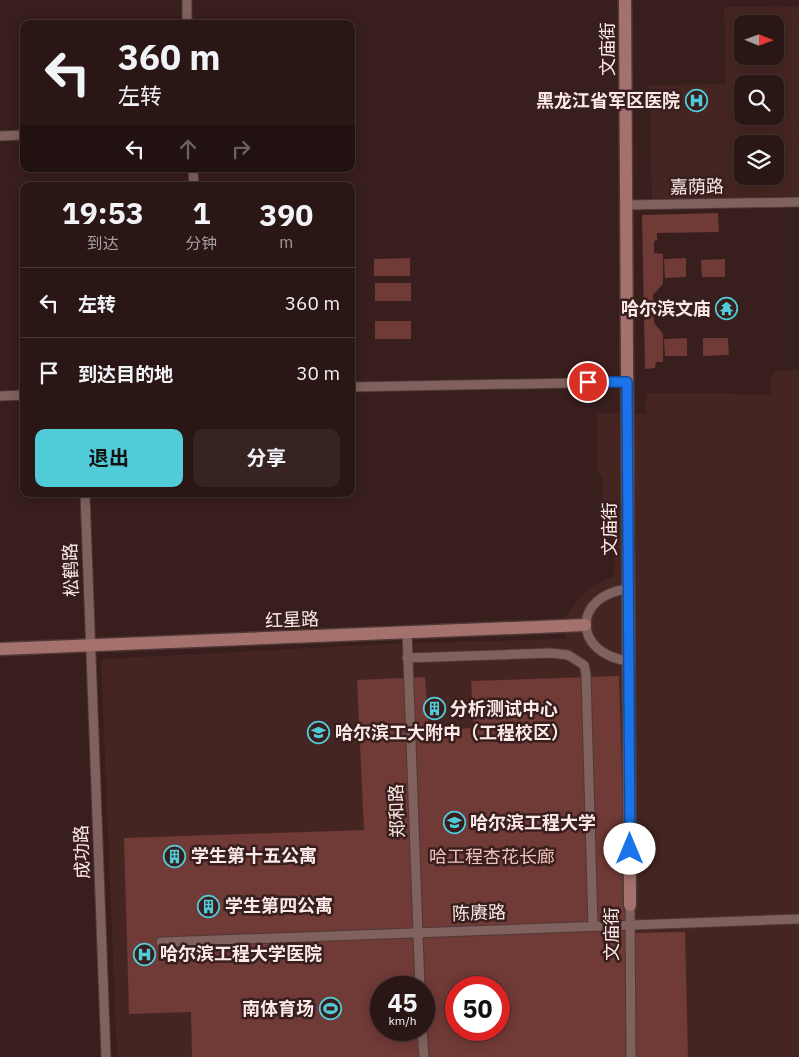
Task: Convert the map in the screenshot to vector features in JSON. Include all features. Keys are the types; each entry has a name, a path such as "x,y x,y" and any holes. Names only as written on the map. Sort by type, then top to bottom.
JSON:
{"main road":[{"name":"文庙街","path":"625,0 630,906"},
{"name":"红星路","path":"0,649 585,625"}],"street":[{"path":"186,0 188,20"},
{"path":"0,136 20,134"},
{"name":"嘉荫路","path":"626,205 799,202"},
{"path":"355,387 627,382"},
{"path":"0,396 20,395"},
{"name":"松鹤路","path":"85,497 90,646"},
{"path":"628,589 615,591 600,598 590,611 585,625 592,644 605,656 629,661"},
{"name":"郑和路","path":"407,632 419,976"},
{"name":"成功路","path":"90,646 106,1057"},
{"path":"407,658 551,653 568,655 584,665 586,674 593,926"},
{"name":"文庙街","path":"630,906 630,1057"},
{"name":"陈赓路","path":"161,942 799,919"},
{"path":"423,1041 424,1057"}],"shaded area":[{"name":"黑龙江省军区医院","path":"799,6 799,196 652,199 649,85 726,84 724,7"},
{"name":"哈尔滨工程大学","path":"776,370 799,370 799,1057 117,1057 101,659 407,643 566,639 565,618 577,600 592,586 614,576 615,519 602,501 603,479 597,469 597,414 646,414 646,393 771,394 771,378"}],"green space":[{"path":"718,213 719,232 657,233 657,240 654,241 654,253 663,254 663,284 653,295 654,323 663,334 663,362 656,362 655,368 645,369 642,215"},
{"path":"410,258 410,276 374,276 374,259"},
{"path":"686,258 686,277 665,278 664,259"},
{"path":"725,259 725,277 702,277 701,260"},
{"path":"375,283 411,283 411,301 375,301"},
{"path":"375,321 411,321 411,339 375,339"},
{"path":"687,338 687,356 665,356 664,339"},
{"path":"703,338 728,338 729,355 703,356"},
{"name":"哈工程杏花长廊","path":"619,676 627,933 685,932 688,1057 192,1057 191,1012 129,1014 124,838 364,830 357,680 425,677 429,730 474,728 471,681"}],"place":[{"name":"黑龙江省军区医院","path":"696,101"},
{"name":"哈尔滨文庙","path":"727,309"},
{"name":"分析测试中心","path":"434,709"},
{"name":"哈尔滨工大附中（工程校区）","path":"319,733"},
{"name":"哈尔滨工程大学","path":"454,823"},
{"name":"学生第十五公寓","path":"175,856"},
{"name":"学生第四公寓","path":"209,906"},
{"name":"哈尔滨工程大学医院","path":"144,954"},
{"name":"南体育场","path":"330,1009"}],"route":[{"path":"588,382 627,382 630,849"}]}
